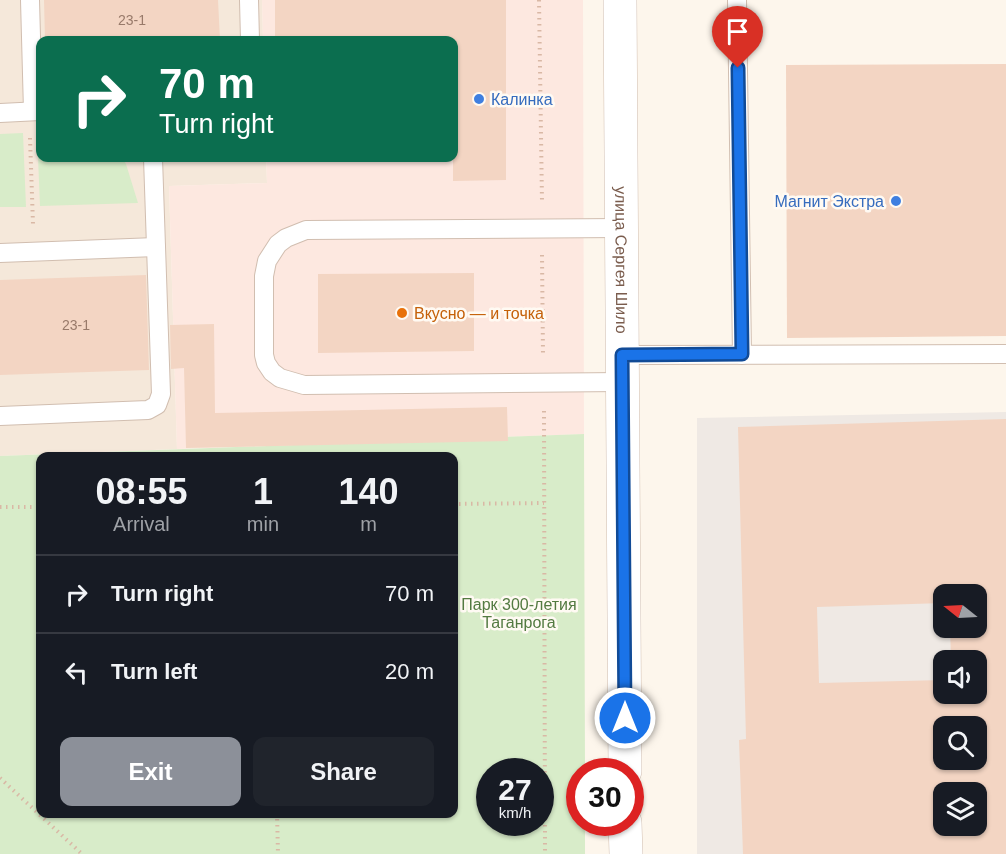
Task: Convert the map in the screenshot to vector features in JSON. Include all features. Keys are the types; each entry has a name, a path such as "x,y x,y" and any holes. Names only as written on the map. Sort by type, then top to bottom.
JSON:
{"street":[{"name":"улица Сергея Шило","path":"620,0 625,758"},
{"path":"625,836 626,854"}],"lane":[{"path":"0,113 34,111 30,0"},
{"path":"249,0 250,36"},
{"path":"737,0 742,354"},
{"path":"0,416 148,410 157,405 161,394 153,162"},
{"path":"621,228 306,231 286,238 272,252 267,261 264,276 264,356 266,363 272,372 291,382 304,385 543,383 622,368 742,354 1006,354"},
{"path":"0,253 156,247"}],"path":[{"path":"539,0 545,854"},
{"path":"34,111 34,251"},
{"path":"458,504 544,503"},
{"path":"0,507 36,507"},
{"path":"0,778 36,811"},
{"path":"43,818 82,854"},
{"path":"277,818 278,854"}],"shaded area":[{"path":"0,0 262,0 263,36 36,36 36,162 266,162 267,183 169,186 177,449 36,452 36,455 0,456"},
{"path":"262,0 583,0 584,434 177,449 169,186 267,183 266,162 458,162 458,36 263,36"},
{"path":"1006,412 1006,854 697,854 697,418"}],"green space":[{"path":"23,133 26,207 0,207 0,134"},
{"path":"38,162 125,162 138,203 40,206"},
{"name":"Парк 300-летия Таганрога","path":"584,434 585,758 566,758 566,836 585,836 585,854 0,854 0,456 36,455 36,818 458,818 458,452 106,452"}],"building":[{"path":"44,0 218,0 220,36 45,36"},
{"name":"Калинка","path":"275,0 506,0 506,180 453,181 453,162 458,162 458,36 275,36"},
{"name":"Магнит Экстра","path":"1006,64 1006,336 787,338 786,65"},
{"path":"474,273 474,351 318,353 318,274"},
{"path":"146,275 149,370 0,375 0,280"},
{"path":"214,324 215,413 507,407 508,441 186,448 184,368 171,369 170,325"},
{"path":"1006,419 1006,854 743,854 739,740 746,739 738,427","holes":["933,584 987,584 987,638 950,638 951,650 987,650 987,704 933,704 933,680 819,683 817,607 933,603"]}],"place":[{"name":"Калинка","path":"479,99"},
{"name":"Магнит Экстра","path":"896,201"},
{"name":"Вкусно — и точка","path":"402,313"}],"route":[{"path":"625,718 622,355 742,354 738,68"}]}
